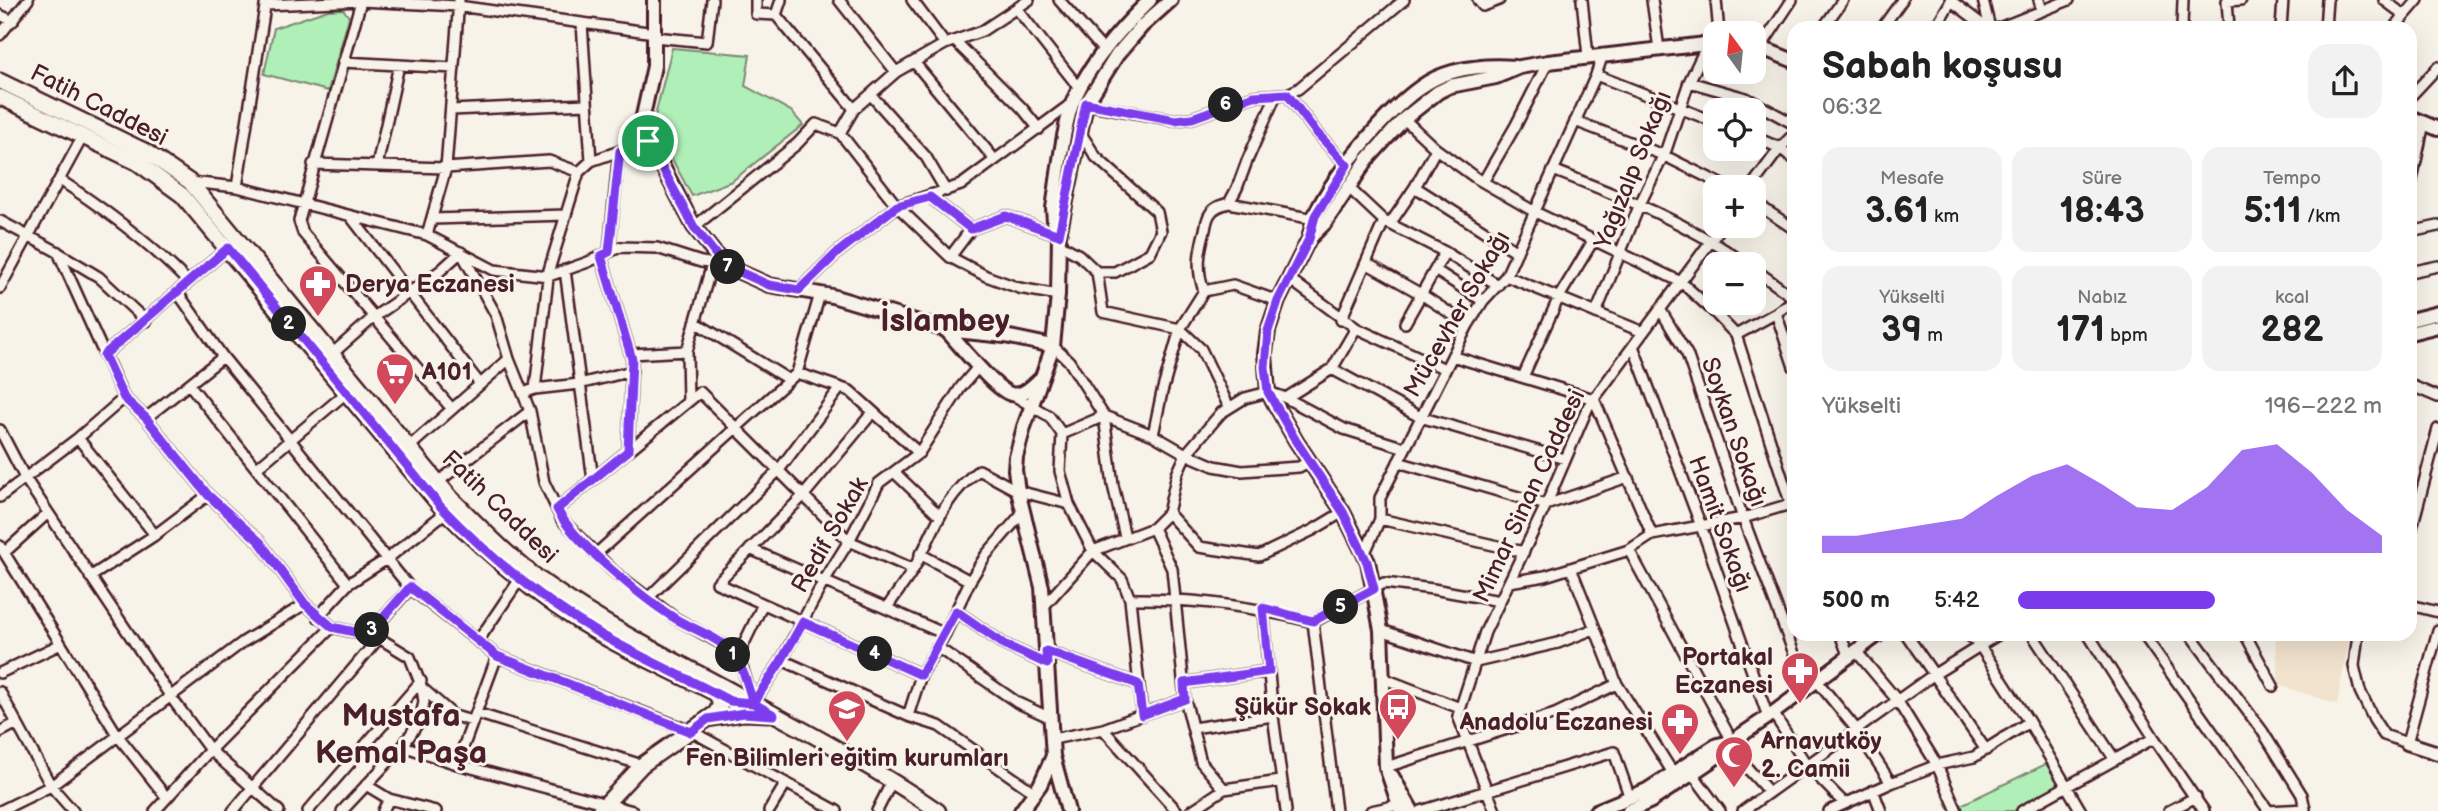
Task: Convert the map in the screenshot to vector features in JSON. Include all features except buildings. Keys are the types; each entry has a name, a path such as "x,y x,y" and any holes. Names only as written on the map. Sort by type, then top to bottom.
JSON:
{"main road":[{"path":"654,0 654,66 641,125 694,227 718,265 769,285 820,294 946,330 1005,336 1053,346"},
{"path":"1059,240 1053,208 1073,103 1105,52 1150,0"},
{"path":"1068,811 1054,755 1044,606 1039,571 1018,491 1016,457 1053,346 1058,295 1059,240 1086,103 1117,55 1142,26 1171,0"},
{"path":"1309,239 1325,223 1378,146 1426,100 1450,86 1548,62 1703,44"},
{"path":"1766,50 1787,58"},
{"path":"1400,808 1386,767 1385,679 1374,589 1364,555 1343,512 1268,392 1265,354 1268,331 1278,301 1309,239 1321,205 1347,165 1381,122 1437,77 1493,66 1520,67"},
{"name":"Fatih Caddesi","path":"0,81 28,102 145,151 190,182 438,482 489,536 544,583 615,629 753,703 891,781 938,811"},
{"path":"0,97 28,102 83,136 138,163 182,195 446,512 479,546 538,594 605,637 717,694 736,702 753,703"},
{"path":"2417,120 2438,129"},
{"path":"2417,318 2438,313"},
{"path":"2417,331 2438,326"},
{"path":"946,330 997,386 1012,394 1021,393 1042,377"},
{"path":"1596,811 1651,801 1723,752 1732,741 1870,641"},
{"path":"602,806 642,765 716,713 720,705 717,694"},
{"path":"708,719 744,713 774,715"},
{"path":"1629,805 1717,745 1732,741"},
{"path":"2407,743 2438,753"},
{"path":"1021,811 1037,789 1054,755"},
{"path":"1386,767 1412,811"},
{"path":"1037,789 1050,784 1064,791"}],"street":[{"path":"0,35 28,0"},
{"path":"237,187 266,2 459,3 691,42 707,41 712,0"},
{"path":"757,0 756,14 776,15 854,109"},
{"path":"776,15 781,0"},
{"path":"839,0 896,72"},
{"path":"912,0 945,44"},
{"path":"840,133 854,109 896,72 945,44 982,31 1029,0"},
{"path":"1059,0 1105,52"},
{"path":"1086,103 1175,120 1192,118 1254,96 1287,94 1298,89 1404,0"},
{"path":"1478,0 1483,6 1499,0"},
{"path":"1583,0 1588,56"},
{"path":"1652,0 1659,49"},
{"path":"1716,0 1718,21"},
{"path":"1766,34 1792,0"},
{"path":"1828,21 1843,0"},
{"path":"1887,21 1902,0"},
{"path":"1939,21 1951,0 1980,21"},
{"path":"1983,0 1988,21"},
{"path":"2039,0 2042,11"},
{"path":"2017,21 2069,0"},
{"path":"2182,21 2183,0"},
{"path":"2228,21 2227,1 2241,0"},
{"path":"2282,21 2283,0"},
{"path":"2326,21 2327,0"},
{"path":"2384,0 2404,15"},
{"path":"2399,21 2418,0"},
{"path":"361,1 299,221 303,233 452,409"},
{"path":"428,235 446,169 459,3"},
{"path":"1017,9 1080,89"},
{"path":"0,15 13,21"},
{"path":"582,23 591,161"},
{"path":"956,41 1039,129"},
{"name":"Mücevher Sokağı","path":"1364,555 1380,519 1380,498 1468,325 1483,301 1506,276 1604,54"},
{"name":"Yağızalp Sokağı","path":"1597,313 1640,204 1663,155 1689,82 1703,58"},
{"path":"343,62 454,68"},
{"path":"914,62 995,160"},
{"path":"1483,182 1548,62"},
{"path":"377,166 399,65"},
{"path":"2417,90 2438,67"},
{"path":"1597,75 1703,116"},
{"path":"1689,82 1746,98 1787,120"},
{"path":"1287,94 1316,132 1347,165"},
{"path":"871,95 926,156 946,191"},
{"path":"1229,203 1276,96"},
{"path":"799,290 837,253 897,206 961,185 1073,103"},
{"path":"451,110 587,104"},
{"path":"1404,119 1436,149 1483,182 1535,212 1681,282 1736,335 1787,488"},
{"path":"1575,121 1663,155 1703,175"},
{"path":"2417,156 2424,123"},
{"path":"694,227 797,144 816,124 840,133 897,206 950,257 986,276 1019,288 1058,295"},
{"path":"1080,132 1096,157 1157,212 1161,231 1150,253 1115,272 1097,272"},
{"path":"0,287 83,136"},
{"path":"534,389 549,276 579,172 591,161 648,141"},
{"path":"1760,175 1787,141"},
{"path":"1766,142 1787,154"},
{"path":"1341,320 1387,223 1415,187 1436,149"},
{"path":"620,151 605,254 631,354 628,451"},
{"path":"313,164 446,169 549,162 579,172"},
{"path":"1553,170 1640,204 1712,240 1729,252"},
{"path":"60,180 153,247 188,282"},
{"path":"190,182 237,187 428,235 494,270 549,276 620,247 657,248 718,265 695,322 687,351 688,402"},
{"path":"1415,187 1517,252"},
{"path":"1349,188 1387,223 1445,252 1498,285"},
{"path":"930,197 971,229"},
{"path":"1204,291 1198,257 1210,212 1217,206 1229,203 1314,219"},
{"path":"1766,210 1787,224"},
{"path":"432,219 566,215"},
{"path":"351,216 480,384"},
{"path":"950,257 971,229 1006,216 1059,240 1097,272 1103,312 1180,329 1201,349 1229,407"},
{"path":"0,221 99,277 146,321"},
{"path":"2417,230 2438,226"},
{"name":"Mimar Sinan Caddesi","path":"1495,811 1458,716 1485,632 1546,505 1588,407 1712,240"},
{"path":"1523,377 1559,298 1593,241"},
{"path":"104,355 228,248"},
{"path":"58,252 124,398 146,418 208,495 260,542 305,604 318,617 332,627 379,638 410,657 421,685 424,702 420,720 403,746 342,811"},
{"path":"1405,323 1445,252"},
{"path":"332,354 374,317 461,253"},
{"path":"461,253 496,315 509,359 530,411 544,482 562,520 613,571 648,598 675,618 727,647 743,670 753,703"},
{"path":"1366,263 1468,325"},
{"path":"2417,270 2438,266"},
{"path":"565,270 593,480"},
{"path":"1435,270 1483,301"},
{"path":"1506,276 1643,332"},
{"path":"1288,278 1341,320 1445,369"},
{"path":"1766,279 1787,294"},
{"path":"1153,435 1180,329 1204,291 1233,285 1278,301"},
{"path":"178,293 223,357 410,587 497,656 691,732 837,811"},
{"path":"596,554 797,373 820,294"},
{"path":"1736,335 1787,304"},
{"name":"Soykan Sokağı","path":"1660,309 1687,354 1743,518 1787,624"},
{"path":"1776,313 1787,346"},
{"path":"695,322 789,380"},
{"path":"1286,398 1332,369 1356,328"},
{"path":"1053,346 1069,361 1104,416 1113,485 1125,537"},
{"name":"Hamit Sokağı","path":"1633,346 1771,715 1806,764 1844,803"},
{"path":"631,354 687,351"},
{"path":"1452,356 1594,399 1652,535"},
{"path":"146,418 223,357"},
{"path":"409,447 509,359"},
{"name":"Redif Sokak","path":"753,703 782,660 879,483 919,453 961,387 979,366"},
{"path":"1332,369 1420,417 1565,459"},
{"path":"523,393 534,389 581,384 632,371"},
{"path":"797,373 850,391 919,453"},
{"path":"189,384 348,584"},
{"path":"648,598 779,470 840,388"},
{"path":"2417,388 2438,397"},
{"path":"557,509 700,392 849,541 914,569"},
{"path":"1044,606 1093,551 1153,528 1168,513 1177,474 1186,454 1229,407 1245,398 1268,392 1286,398 1344,429 1405,448"},
{"path":"257,468 346,393"},
{"path":"1012,394 1049,416 1062,434 1060,471 1069,504 1093,551 1122,579 1130,599 1142,715"},
{"path":"0,497 78,438 124,398"},
{"path":"438,482 530,411"},
{"path":"873,412 804,495 717,583 921,675"},
{"path":"1062,434 1104,416 1153,435 1214,466 1242,471 1298,467 1310,461"},
{"path":"2417,508 2438,429"},
{"path":"0,430 25,478 171,697 210,750 279,811"},
{"path":"78,438 155,535"},
{"path":"1398,463 1546,505 1628,477"},
{"path":"887,608 914,569 939,515 963,482 979,470 1018,491 1069,504"},
{"path":"894,472 939,515"},
{"path":"90,577 155,535 208,495"},
{"path":"1509,582 1545,576 1629,550 1652,535 1743,518 1787,505"},
{"path":"908,716 921,675 945,634 970,581 986,555 1024,511"},
{"path":"318,617 348,584 387,559 446,512"},
{"path":"1168,513 1199,547 1259,556 1343,512"},
{"path":"48,513 3,549 118,736 167,798"},
{"path":"1380,519 1524,552"},
{"path":"1153,528 1172,569 1185,699 1201,762 1224,789"},
{"path":"750,549 945,634"},
{"path":"1629,550 1732,741 1749,769 1768,791"},
{"path":"920,554 970,581"},
{"path":"1571,568 1617,684 1673,773"},
{"path":"478,641 520,579"},
{"path":"1130,599 1174,598 1263,608 1313,621 1384,583 1500,601"},
{"path":"368,635 410,587"},
{"path":"0,811 51,786 243,642 305,604"},
{"path":"736,660 763,604"},
{"path":"2417,607 2438,612"},
{"path":"1263,608 1273,716 1286,811"},
{"path":"956,611 1005,645 1138,684"},
{"path":"1313,621 1336,811"},
{"path":"155,811 210,750 332,627"},
{"path":"1381,631 1476,662 1558,642 1594,629"},
{"path":"2357,641 2354,666 2360,691 2384,735 2407,743 2438,630"},
{"path":"233,811 379,638"},
{"name":"Soykan Sokağı","path":"1794,641 1812,685 1856,729 1891,783"},
{"path":"1844,641 1852,654 1897,700 1937,765 1957,811"},
{"path":"1911,641 1986,750"},
{"path":"1975,641 2029,722 2081,811"},
{"path":"1743,811 1933,675 1988,641"},
{"path":"2037,641 2116,760"},
{"path":"2092,641 2204,811"},
{"path":"2148,641 2268,810 2305,809 2302,795 2263,732 2195,641"},
{"path":"2249,641 2273,686"},
{"path":"0,673 61,644"},
{"path":"937,647 1018,703 1051,718"},
{"path":"457,764 497,656"},
{"path":"782,660 908,716 939,726 1037,789"},
{"path":"1184,683 1269,671"},
{"path":"1385,679 1461,708"},
{"path":"1386,767 1555,713 1617,684"},
{"path":"421,685 454,716 474,717 642,765"},
{"path":"308,811 421,685"},
{"path":"0,692 51,786 73,811"},
{"path":"1053,739 1103,729 1185,699"},
{"path":"1193,728 1273,716"},
{"path":"1829,811 1937,765 1973,757 2029,722"},
{"path":"0,732 17,723"},
{"path":"1103,729 1177,811"},
{"path":"2022,811 2154,738"},
{"path":"403,746 602,806 633,811"},
{"path":"1420,811 1614,752 1629,805"},
{"path":"1692,773 1720,811"},
{"path":"877,811 891,781"},
{"path":"1191,811 1224,789 1281,781"},
{"path":"769,811 786,783"},
{"path":"366,785 389,799 436,811"},
{"path":"1873,790 1881,811"},
{"path":"2169,811 2196,797"},
{"path":"383,811 389,799"},
{"path":"1371,811 1400,808"}],"shaded area":[{"path":"2276,641 2349,641 2337,704 2279,685"}],"green space":[{"path":"343,9 349,17 328,91 264,74 274,28 328,10"},
{"path":"672,48 750,55 745,86 791,111 803,125 732,181 692,196 653,124"},
{"path":"2048,763 2059,780 2058,787 2014,811 1963,811 1961,805"}],"place":[{"name":"Derya Eczanesi","path":"318,318"},
{"name":"A101","path":"395,406"},
{"name":"Portakal Eczanesi","path":"1800,705"},
{"name":"Şükür Sokak","path":"1398,741"},
{"name":"Fen Bilimleri eğitim kurumları","path":"847,743"},
{"name":"Anadolu Eczanesi","path":"1680,756"},
{"name":"Arnavutköy 2. Camii","path":"1734,789"}],"district":[{"name":"İslambey","path":"945,321"},
{"name":"Mustafa Kemal Paşa","path":"401,734"}],"route":[{"path":"648,141 620,151 609,252 601,256 632,359 628,451 557,509 562,520 613,571 675,618 727,647 743,670 753,703 730,701 605,637 538,594 479,546 441,507 228,248 104,355 124,398 146,418 208,495 260,542 305,604 324,622 332,627 368,635 410,587 497,656 691,732 708,719 744,713 774,715 753,703 803,622 921,675 956,611 1005,645 1047,664 1046,651 1138,684 1142,715 1185,699 1184,683 1269,671 1263,608 1313,621 1374,589 1367,562 1343,512 1296,441 1268,392 1265,354 1268,331 1278,301 1309,239 1315,216 1347,165 1316,132 1287,94 1254,96 1213,108 1192,118 1175,120 1086,103 1059,235 1006,216 971,229 930,197 897,206 837,253 799,290 769,285 724,265 694,227 648,141"}]}
